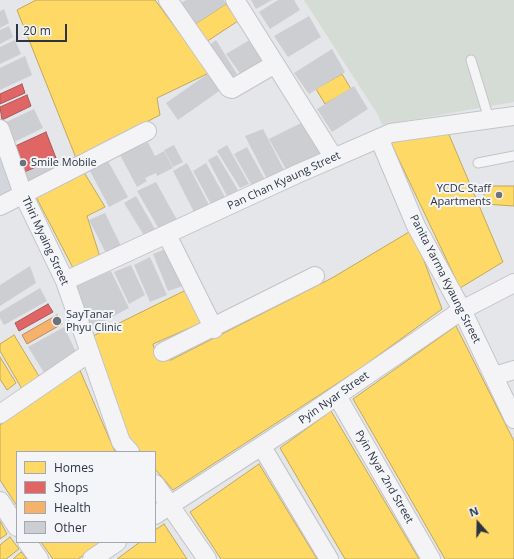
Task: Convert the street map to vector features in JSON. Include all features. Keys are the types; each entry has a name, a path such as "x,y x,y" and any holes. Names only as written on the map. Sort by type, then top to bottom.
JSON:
{"street":[{"path":"168,0 229,88 232,89 275,64"},
{"path":"235,0 334,158"},
{"name":"Pan Chan Kyaung Street","path":"65,281 392,133 514,116"},
{"name":"Thiri Myaing Street","path":"0,129 23,194 65,281 89,354 121,442 129,451"},
{"path":"0,206 147,131"},
{"name":"Panita Yarma Kyaung Street","path":"379,138 416,226 462,310 514,419"},
{"path":"168,234 214,328"},
{"path":"164,352 315,276"},
{"name":"Pyin Nyar Street","path":"156,515 262,447 462,310 514,283"},
{"path":"0,414 89,354"},
{"path":"494,376 514,370"},
{"name":"Pyin Nyar 2nd Street","path":"337,396 431,559"},
{"path":"262,447 329,559"},
{"path":"156,485 207,559"},
{"path":"0,501 16,525"},
{"path":"28,543 39,559"},
{"path":"92,559 116,543"}],"lane":[{"path":"471,60 489,119"},
{"path":"478,163 514,156"}],"shaded area":[{"path":"304,0 514,0 514,102 382,125 378,115"},
{"path":"0,157 15,189 0,198"}],"building: Homes":[{"path":"36,0 155,0 209,73 157,98 160,115 76,158 17,10"},
{"path":"226,4 238,21 206,42 194,25"},
{"path":"342,74 351,89 325,104 316,89"},
{"path":"447,130 503,262 460,288 391,143"},
{"path":"82,169 105,207 87,216 100,257 73,268 35,195"},
{"name":"YCDC Staff Apartments","path":"484,186 514,186 514,206 484,204"},
{"path":"409,232 420,250 442,309 361,368 173,490 156,470 156,451 140,451 126,434 93,336 186,290 201,323 153,344 157,359 171,360 332,278"},
{"path":"456,326 514,441 514,559 445,559 353,399"},
{"path":"14,335 40,378 22,389 0,351 0,344"},
{"path":"0,357 16,383 7,390 0,379"},
{"path":"79,368 115,451 16,451 16,504 0,480 0,425"},
{"path":"331,411 419,559 345,559 280,448"},
{"path":"259,464 317,559 221,559 190,512"},
{"path":"0,521 7,534 0,539"},
{"path":"164,524 187,559 117,559 139,543 156,543 156,529"},
{"path":"10,537 19,549 6,559 0,559 0,545"},
{"path":"42,543 102,543 78,559 53,559"},
{"path":"21,552 27,559 13,559"}],"building: Shops":[{"path":"22,84 25,93 0,104 0,94"},
{"path":"27,95 31,106 2,120 0,107"},
{"path":"46,132 56,158 23,173 11,148"},
{"path":"48,304 53,312 19,331 15,323"}],"building: Health":[{"path":"57,315 62,324 27,344 22,335"}],"building: Other":[{"path":"186,0 224,0 226,4 194,25 179,4"},
{"path":"251,0 272,0 256,9"},
{"path":"278,0 294,0 300,10 270,29 259,12"},
{"path":"4,9 9,23 0,28 0,11"},
{"path":"309,16 321,37 288,57 274,36"},
{"path":"9,26 13,37 0,44 0,30"},
{"path":"253,38 269,63 245,80 226,54"},
{"path":"15,40 21,54 0,64 0,47"},
{"path":"216,40 237,74 226,82 204,49"},
{"path":"332,49 345,72 309,94 294,73"},
{"path":"25,56 32,75 0,90 0,68"},
{"path":"209,73 225,87 178,120 166,103"},
{"path":"354,86 368,109 332,132 317,109"},
{"path":"34,109 43,128 10,144 2,124"},
{"path":"305,121 326,156 288,173 269,139"},
{"path":"263,129 286,174 268,181 245,136"},
{"path":"148,142 155,156 164,151 173,168 157,176 156,173 145,178 147,181 137,187 120,155"},
{"path":"174,145 183,162 173,167 164,150"},
{"path":"227,145 249,184 240,188 217,151"},
{"path":"247,147 265,180 252,186 234,154"},
{"path":"217,155 238,190 227,196 208,160"},
{"path":"58,159 64,173 28,187 23,173"},
{"path":"108,161 128,197 109,207 90,171"},
{"path":"187,163 210,207 195,214 173,171"},
{"path":"206,163 226,199 212,206 193,171"},
{"path":"156,182 177,220 159,229 137,191"},
{"path":"136,196 156,231 145,237 124,203"},
{"path":"105,213 122,248 107,255 89,220"},
{"path":"168,248 186,285 168,291 153,254"},
{"path":"150,257 167,295 150,302 134,265"},
{"path":"131,265 145,295 129,304 114,272"},
{"path":"30,266 36,283 0,306 0,285"},
{"path":"111,271 129,308 87,330 74,287"},
{"path":"40,288 47,301 4,325 0,318 0,312"},
{"path":"64,327 77,354 45,374 28,347"}],"place":[{"name":"Smile Mobile","path":"23,163"},
{"name":"YCDC Staff Apartments","path":"499,195"},
{"name":"SayTanar Phyu Clinic","path":"57,321"}]}
